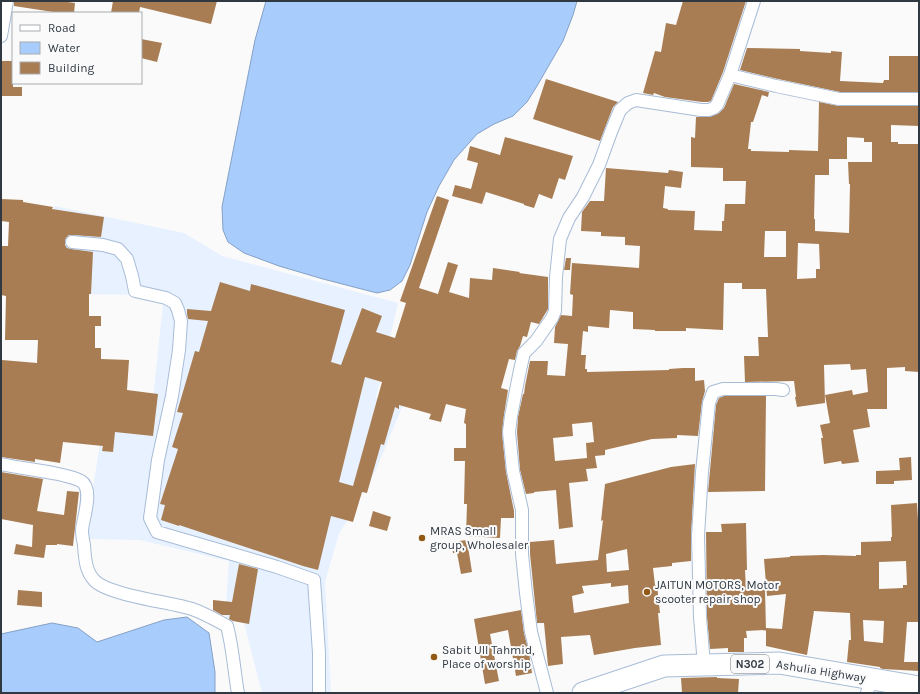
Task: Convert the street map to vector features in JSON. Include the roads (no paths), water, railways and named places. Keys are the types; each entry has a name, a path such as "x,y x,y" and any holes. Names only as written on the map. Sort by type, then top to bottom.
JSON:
{"highway":[{"name":"Ashulia Highway","path":"583,693 664,666 779,663 869,686 919,687"}],"street":[{"path":"1,36 7,1"},
{"path":"547,693 531,632 522,554 522,510 513,471 509,432 524,353 536,341 552,318 554,311 560,239 569,218 599,166 620,110 628,103 636,100 694,110 709,110 714,108 717,105 730,74 754,1"},
{"path":"730,74 776,86 839,99 919,99"},
{"path":"72,242 103,245 118,249 127,259 135,290 166,298 175,303 178,310 181,321 179,350 172,396 158,460 150,518 157,532 277,567 314,580 319,652 319,693"},
{"path":"704,665 700,617 698,536 702,472 709,403 713,392 723,389 783,390"},
{"path":"1,464 68,476 83,482 87,487 87,500 82,531 83,544 86,564 94,580 102,586 125,594 192,609 227,626 231,640 234,672 238,693"}],"water":[{"path":"266,1 577,1 563,41 527,102 513,116 494,124 477,134 454,160 439,186 427,212 410,265 402,281 390,290 377,293 279,266 244,253 228,242 223,230 222,207 255,40"},
{"path":"187,617 209,633 215,672 215,693 1,693 1,634 52,623 78,628 97,642 164,620"}],"place":[{"name":"MRAS Small group, Wholesaler","path":"422,538"},
{"name":"JAITUN MOTORS, Motor scooter repair shop","path":"647,592"},
{"name":"Sabit Ull Tahmid, Place of worship","path":"434,657"}]}
